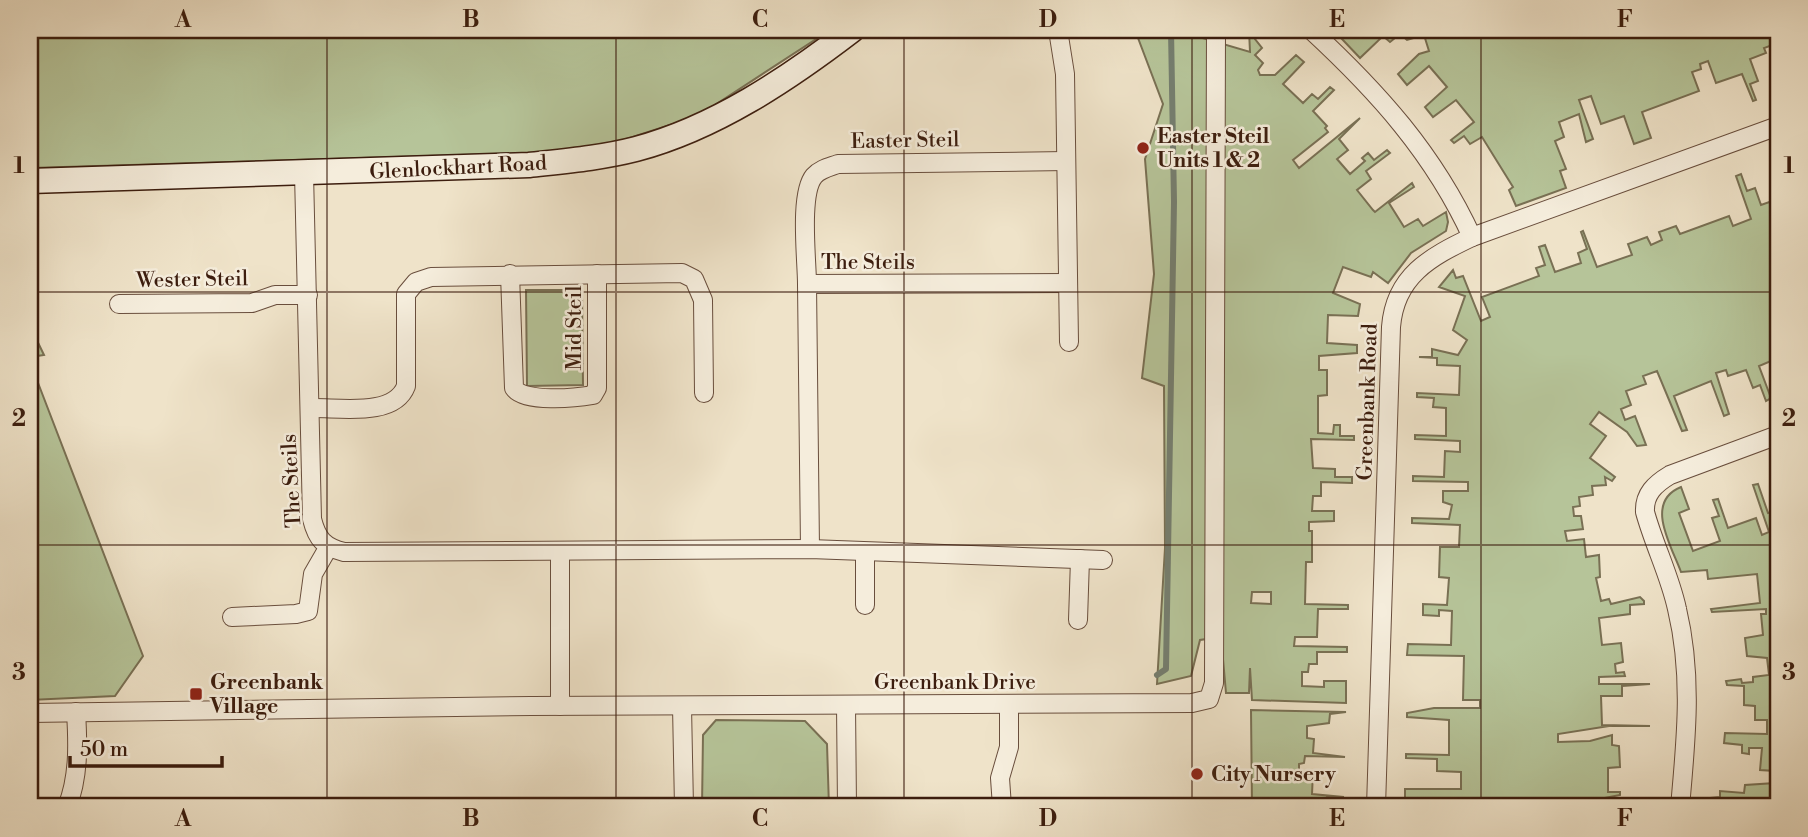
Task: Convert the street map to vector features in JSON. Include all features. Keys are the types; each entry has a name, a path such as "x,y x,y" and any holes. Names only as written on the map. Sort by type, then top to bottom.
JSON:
{"street":[{"name":"Glenlockhart Road","path":"30,181 529,164 598,158 637,149 714,119 825,50 852,30"},
{"path":"1058,30 1065,74 1069,342"},
{"name":"Greenbank Drive","path":"30,713 560,706 1192,703 1209,699 1214,683 1216,30"},
{"path":"1311,30 1405,125 1443,178 1472,237"},
{"name":"Greenbank Road","path":"1376,807 1392,313 1402,287 1421,265 1472,237 1778,126"},
{"name":"Easter Steil","path":"807,284 807,196 813,177 824,169 838,164 1066,161"},
{"name":"The Steils","path":"304,173 312,519 316,536 328,548 344,552 810,549 1103,560"},
{"name":"Mid Steil","path":"310,408 382,407 395,402 403,395 406,386 406,294 416,282 431,277 682,273 694,279 703,300 704,393"},
{"name":"Mid Steil","path":"510,274 514,388 518,394 527,397 593,395 597,388 597,274"},
{"name":"The Steils","path":"810,549 807,284 1068,283"},
{"name":"Wester Steil","path":"118,304 252,303 275,295 308,295"},
{"path":"1680,807 1688,713 1684,649 1673,594 1645,512 1646,499 1658,482 1670,475 1778,435"},
{"path":"232,617 308,611 313,574 328,548"},
{"path":"560,551 560,706"},
{"path":"865,552 865,605"},
{"path":"1079,620 1080,559"},
{"path":"1002,807 1000,778 1009,747 1009,704"},
{"path":"846,705 847,807"},
{"path":"682,706 684,807"},
{"path":"67,807 74,789 77,761 76,712"}],"green space":[{"path":"30,30 830,30 698,116 614,143 563,152 30,168"},
{"path":"1135,30 1198,30 1199,37 1250,52 1249,30 1258,30 1255,39 1262,48 1255,55 1263,63 1258,70 1260,75 1275,75 1296,55 1304,62 1283,84 1303,103 1312,94 1318,99 1330,87 1334,90 1313,111 1327,126 1325,128 1328,132 1293,160 1299,168 1360,118 1339,139 1348,150 1337,159 1350,174 1365,161 1362,158 1368,153 1374,160 1387,150 1390,153 1366,171 1371,179 1357,190 1373,210 1375,212 1412,183 1414,187 1389,203 1404,227 1418,219 1423,226 1446,212 1446,231 1411,253 1388,283 1373,272 1371,277 1343,267 1333,293 1360,304 1358,316 1328,315 1327,343 1357,345 1357,353 1319,356 1319,370 1327,370 1327,395 1318,396 1318,433 1333,434 1334,425 1340,425 1340,436 1354,436 1354,440 1311,439 1313,468 1335,469 1335,477 1352,477 1352,483 1321,482 1321,496 1313,496 1312,511 1334,511 1334,521 1309,522 1309,531 1312,531 1312,562 1306,562 1305,604 1348,605 1348,609 1318,609 1317,637 1295,637 1294,646 1347,647 1347,652 1317,652 1317,664 1309,664 1308,672 1302,672 1302,686 1324,687 1324,681 1346,681 1346,703 1252,700 1250,668 1249,693 1226,693 1221,637 1200,640 1191,676 1157,684 1165,548 1164,386 1142,378 1154,274 1145,159 1163,104","holes":["1252,592 1271,592 1271,604 1251,603"]},
{"path":"1348,30 1778,30 1778,51 1775,44 1764,48 1766,53 1750,59 1758,81 1750,84 1756,100 1753,101 1742,74 1716,83 1708,61 1700,64 1701,69 1692,72 1699,91 1642,112 1651,138 1634,144 1624,116 1601,124 1591,96 1579,100 1593,139 1586,142 1579,114 1559,122 1564,137 1555,141 1566,169 1560,171 1566,188 1516,206 1509,190 1513,187 1482,137 1470,144 1464,136 1454,143 1451,140 1474,122 1456,100 1433,117 1425,107 1447,87 1429,66 1407,85 1398,74 1419,54 1429,51 1424,35 1407,40 1400,34 1390,42 1383,36 1360,58 1341,38 1349,37"},
{"path":"1741,174 1747,191 1755,188 1761,205 1778,199 1778,358 1759,366 1771,398 1766,401 1760,385 1753,388 1746,370 1728,376 1726,370 1716,373 1729,414 1724,416 1711,381 1674,396 1687,430 1682,431 1657,371 1643,376 1646,384 1626,391 1631,405 1621,409 1625,420 1635,416 1646,445 1637,446 1627,432 1599,412 1590,424 1606,436 1590,458 1615,477 1612,481 1605,477 1606,485 1592,486 1593,495 1579,497 1580,506 1573,507 1574,516 1581,516 1583,529 1565,531 1567,541 1584,539 1586,557 1599,555 1600,577 1596,578 1601,601 1609,599 1611,604 1640,597 1644,601 1644,604 1630,605 1630,614 1599,618 1602,645 1621,643 1623,662 1615,664 1616,673 1624,672 1625,676 1599,677 1599,684 1650,684 1622,686 1622,696 1601,696 1602,725 1650,726 1609,726 1558,734 1558,742 1590,741 1612,735 1612,745 1619,746 1620,767 1608,768 1608,792 1620,792 1620,795 1594,800 1594,807 1436,807 1436,800 1405,799 1405,789 1461,789 1461,772 1437,771 1437,759 1406,758 1406,754 1449,755 1449,720 1407,717 1407,713 1434,708 1480,708 1480,700 1463,700 1464,656 1407,655 1408,644 1451,645 1452,611 1439,610 1439,616 1423,615 1423,604 1447,605 1449,578 1439,577 1440,547 1459,547 1460,525 1412,523 1412,518 1449,519 1452,505 1443,502 1443,491 1468,491 1468,482 1413,481 1413,476 1444,477 1445,451 1460,452 1460,441 1415,439 1415,435 1446,436 1446,408 1433,407 1434,398 1417,397 1417,393 1459,395 1460,366 1437,365 1437,358 1419,357 1432,357 1432,349 1458,355 1467,340 1453,330 1465,296 1439,287 1453,270 1456,278 1463,276 1481,321 1490,317 1482,297 1539,276 1536,268 1545,265 1539,247 1545,245 1555,272 1581,263 1578,253 1587,249 1581,232 1583,231 1597,267 1632,255 1628,244 1647,237 1651,245 1662,240 1659,232 1676,226 1680,234 1729,216 1733,226 1751,219 1736,176"},
{"path":"526,290 582,290 583,385 527,386"},
{"path":"30,326 44,355 30,357"},
{"path":"30,362 143,656 115,696 30,700"},
{"path":"1758,484 1768,513 1778,510 1778,599 1772,599 1773,607 1778,607 1778,807 1724,807 1729,806 1728,798 1710,798 1720,797 1720,791 1744,793 1745,785 1775,783 1775,771 1760,770 1762,748 1749,748 1749,754 1742,753 1742,745 1724,743 1725,733 1767,734 1767,720 1755,720 1755,706 1744,705 1744,686 1727,685 1726,681 1741,679 1742,683 1753,682 1753,677 1769,675 1767,658 1747,656 1745,638 1763,635 1761,614 1766,614 1766,609 1712,612 1711,609 1760,603 1757,574 1708,579 1707,570 1681,572 1663,525 1662,513 1670,494 1681,487 1689,509 1679,513 1693,551 1720,541 1712,518 1719,516 1713,500 1718,499 1728,528 1756,518 1762,535 1769,532 1753,485"},
{"path":"1251,710 1346,712 1330,714 1329,723 1307,726 1307,738 1314,739 1313,753 1345,757 1305,756 1304,763 1299,764 1299,771 1313,772 1312,794 1344,797 1327,796 1326,805 1252,807"},
{"path":"716,720 805,721 827,744 829,807 702,807 703,735"}],"waterway":[{"path":"1157,675 1166,669 1174,202 1171,30"}],"place":[{"name":"Easter Steil Units 1 & 2","path":"1143,148"},
{"name":"Greenbank Village","path":"196,694"},
{"name":"City Nursery","path":"1197,774"}]}
